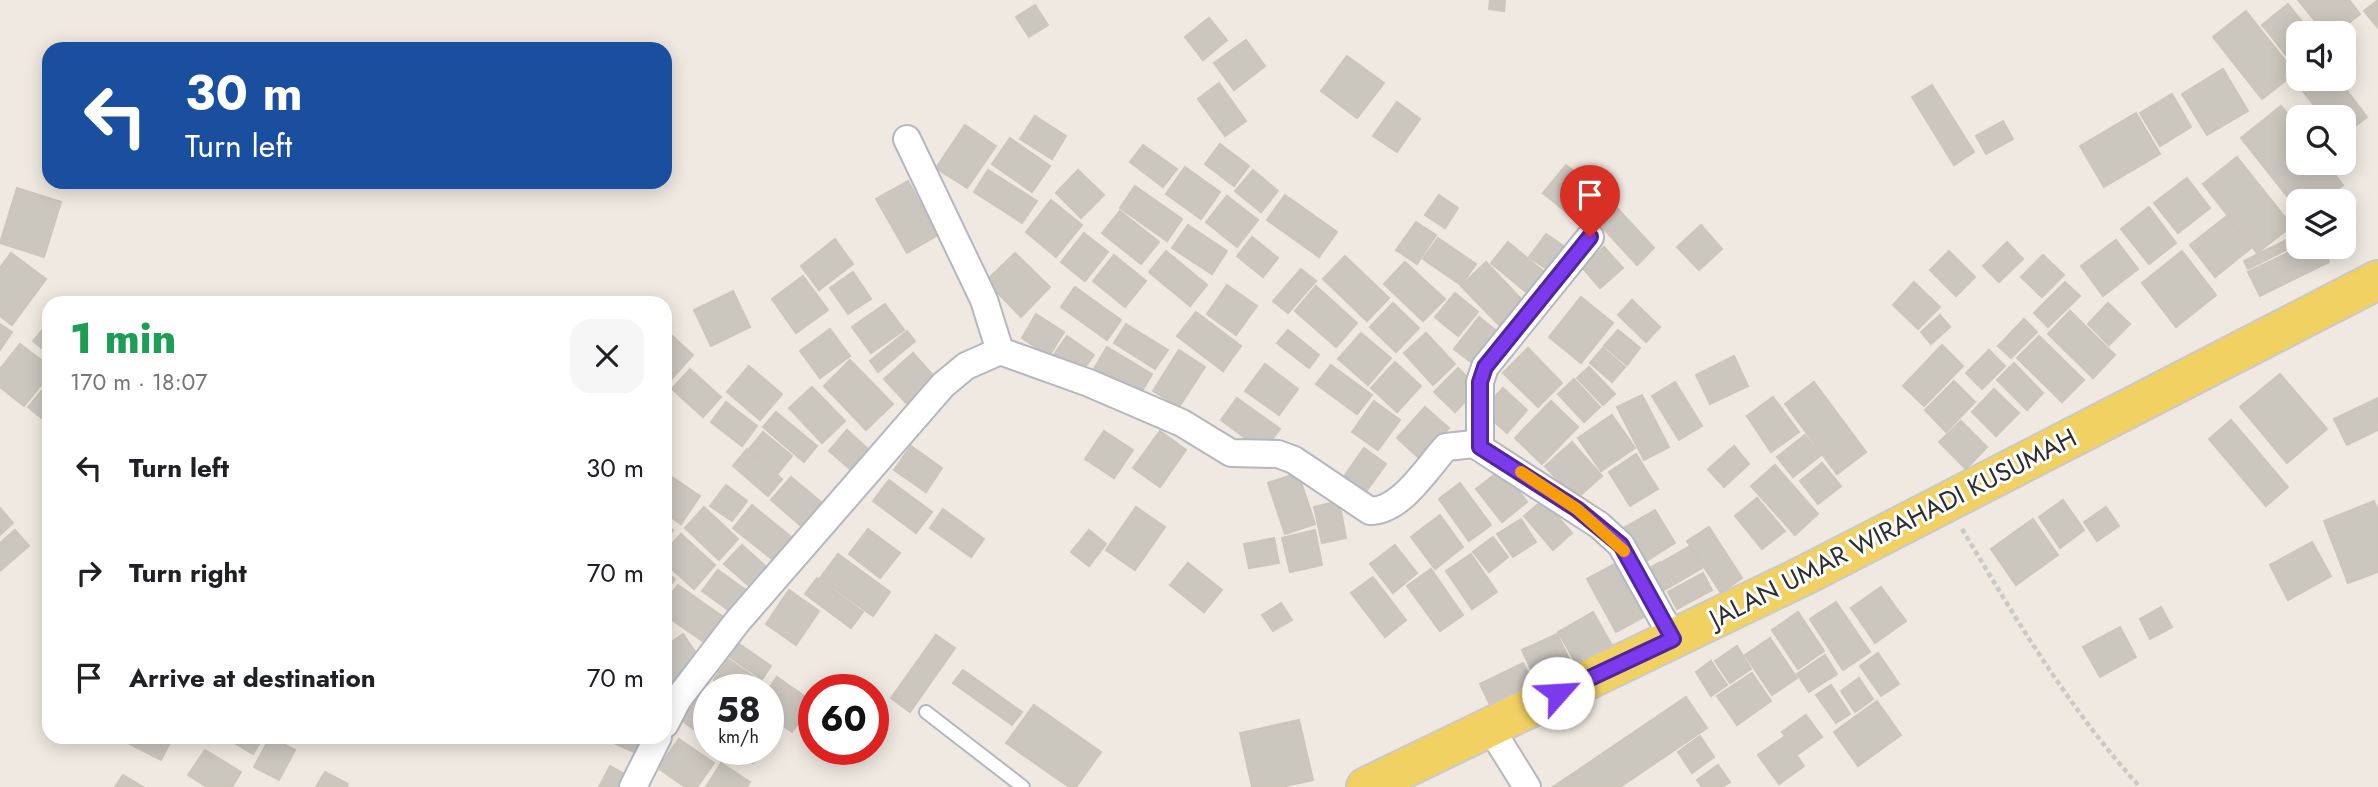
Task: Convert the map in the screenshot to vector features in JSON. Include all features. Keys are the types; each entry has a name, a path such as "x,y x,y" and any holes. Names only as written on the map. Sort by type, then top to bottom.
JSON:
{"main road":[{"name":"JALAN UMAR WIRAHADI KUSUMAH","path":"1366,787 1673,639 1947,502 2378,280"}],"street":[{"path":"907,139 984,300 1000,351"},
{"path":"1480,447 1480,382 1485,367 1590,237"},
{"path":"672,711 737,622 943,384 966,366 1000,351 1088,383 1182,423 1231,453 1278,454 1294,460 1370,511 1380,511 1393,505 1446,447 1474,444 1577,509 1621,545 1673,639"},
{"path":"1489,726 1527,787"},
{"path":"633,787 654,744"}],"lane":[{"path":"926,712 1023,787"}],"path":[{"path":"1947,502 2053,678 2101,744 2140,787"}],"building":[{"path":"1490,0 1505,0 1504,11 1489,9"},
{"path":"2298,0 2349,0 2360,14 2351,21 2315,21"},
{"path":"2378,0 2378,28 2364,11"},
{"path":"2288,4 2301,21 2286,21 2286,55 2262,25"},
{"path":"1035,5 1048,25 1029,37 1016,17"},
{"path":"2246,11 2286,62 2286,80 2262,99 2213,37"},
{"path":"1209,18 1227,40 1203,60 1185,37"},
{"path":"1246,40 1265,66 1234,90 1214,63"},
{"path":"1347,56 1384,83 1357,118 1321,91"},
{"path":"2223,69 2248,111 2207,135 2182,94"},
{"path":"1219,83 1246,121 1225,136 1198,99"},
{"path":"1932,85 1974,152 1954,165 1912,97"},
{"path":"2303,91 2347,91 2367,117 2356,125 2356,105 2314,105"},
{"path":"2172,94 2191,127 2160,146 2140,113"},
{"path":"1397,102 1420,119 1397,152 1373,136"},
{"path":"2281,106 2286,112 2286,175 2335,175 2343,185 2338,189 2286,189 2286,195 2241,138"},
{"path":"2136,113 2160,154 2104,187 2080,146"},
{"path":"1035,116 1066,136 1052,159 1020,139"},
{"path":"2003,121 2013,139 1986,154 1976,136"},
{"path":"965,125 996,146 967,188 936,168"},
{"path":"1010,138 1050,166 1032,192 992,164"},
{"path":"1220,144 1249,166 1234,186 1205,164"},
{"path":"1143,145 1177,169 1163,187 1130,162"},
{"path":"2237,157 2286,218 2286,231 2257,253 2203,184"},
{"path":"1566,165 1610,201 1587,229 1543,193"},
{"path":"1185,167 1220,192 1201,219 1166,194"},
{"path":"988,170 1037,201 1022,223 974,192"},
{"path":"1078,170 1104,195 1081,218 1056,193"},
{"path":"1253,170 1278,191 1261,212 1235,191"},
{"path":"2187,178 2210,208 2178,233 2154,203"},
{"path":"908,181 938,235 907,253 876,199"},
{"path":"1135,186 1182,219 1167,241 1120,208"},
{"path":"17,188 61,202 44,257 0,243"},
{"path":"1285,195 1337,232 1319,257 1267,220"},
{"path":"1439,195 1458,208 1445,228 1425,215"},
{"path":"1227,196 1258,220 1237,247 1206,222"},
{"path":"1051,200 1082,225 1056,257 1026,232"},
{"path":"2149,207 2176,243 2149,264 2121,229"},
{"path":"1618,209 1654,248 1637,265 1601,226"},
{"path":"1120,211 1159,242 1141,264 1102,233"},
{"path":"2227,216 2251,248 2215,277 2190,245"},
{"path":"1416,222 1436,235 1417,264 1396,250"},
{"path":"1188,225 1227,251 1212,274 1172,248"},
{"path":"1701,225 1722,249 1699,270 1677,247"},
{"path":"1084,233 1108,252 1085,281 1061,262"},
{"path":"1546,234 1565,247 1548,270 1529,257"},
{"path":"1252,237 1278,258 1263,277 1237,256"},
{"path":"1438,238 1476,264 1461,285 1423,259"},
{"path":"835,239 853,264 819,290 801,266"},
{"path":"2116,240 2138,269 2103,296 2081,266"},
{"path":"2286,240 2286,250 2248,269 2244,261"},
{"path":"1508,242 1549,276 1532,297 1491,263"},
{"path":"2007,242 2023,259 1999,282 1983,266"},
{"path":"1604,247 1623,268 1600,288 1582,267"},
{"path":"1166,251 1207,285 1190,306 1149,272"},
{"path":"1949,251 1975,277 1956,296 1930,270"},
{"path":"2182,251 2216,295 2176,327 2142,283"},
{"path":"11,253 46,279 12,325 0,316 0,268"},
{"path":"1015,253 1050,287 1021,317 986,281"},
{"path":"2286,254 2286,259 2328,259 2329,262 2260,296 2248,272"},
{"path":"1114,255 1146,281 1125,307 1093,281"},
{"path":"2043,255 2064,275 2042,297 2021,277"},
{"path":"1345,256 1389,298 1367,321 1323,279"},
{"path":"1405,262 1445,299 1423,321 1384,284"},
{"path":"1486,262 1523,301 1499,325 1461,286"},
{"path":"1301,269 1316,281 1288,313 1273,301"},
{"path":"853,272 871,299 848,314 830,288"},
{"path":"803,276 828,310 796,333 772,299"},
{"path":"1914,282 1940,307 1918,329 1893,305"},
{"path":"2065,282 2080,296 2048,327 2034,313"},
{"path":"1227,285 1257,306 1236,335 1207,314"},
{"path":"1316,286 1357,323 1336,347 1295,311"},
{"path":"1075,287 1121,320 1107,340 1061,307"},
{"path":"733,291 750,327 711,346 694,310"},
{"path":"1455,293 1478,312 1458,336 1435,317"},
{"path":"1581,297 1613,323 1581,363 1549,337"},
{"path":"1632,300 1660,327 1646,342 1618,315"},
{"path":"1393,303 1419,328 1396,352 1370,327"},
{"path":"2108,303 2130,324 2109,345 2088,324"},
{"path":"885,304 904,330 871,353 852,327"},
{"path":"2070,311 2115,355 2093,378 2048,334"},
{"path":"1196,312 1241,346 1223,371 1177,336"},
{"path":"1036,314 1064,332 1049,356 1022,338"},
{"path":"1940,315 1950,327 1931,344 1921,332"},
{"path":"1479,317 1500,334 1475,365 1454,349"},
{"path":"2024,319 2037,332 2011,358 1998,346"},
{"path":"0,324 12,332 0,350"},
{"path":"1126,324 1168,350 1155,369 1114,343"},
{"path":"830,329 850,356 820,378 800,351"},
{"path":"42,330 42,348 33,341"},
{"path":"1288,330 1319,355 1309,368 1277,343"},
{"path":"1618,330 1640,348 1627,365 1604,346"},
{"path":"907,331 915,341 878,372 870,361"},
{"path":"1361,333 1391,358 1368,385 1338,359"},
{"path":"1426,333 1455,364 1433,385 1404,353"},
{"path":"672,336 693,355 672,379"},
{"path":"1067,336 1094,355 1079,375 1053,356"},
{"path":"2039,336 2084,380 2062,402 2017,358"},
{"path":"20,344 42,361 42,384 24,406 0,387 0,369"},
{"path":"1942,345 1963,366 1924,406 1903,386"},
{"path":"1107,347 1152,374 1139,396 1094,369"},
{"path":"1528,348 1562,383 1538,407 1503,373"},
{"path":"1603,348 1625,367 1612,382 1590,363"},
{"path":"1179,350 1205,367 1179,407 1153,391"},
{"path":"1989,350 2005,366 1982,389 1966,373"},
{"path":"913,353 938,381 909,406 884,379"},
{"path":"1734,356 1748,386 1710,404 1696,375"},
{"path":"850,360 893,404 866,430 824,386"},
{"path":"1395,362 1421,386 1397,412 1371,388"},
{"path":"2014,363 2043,393 2027,410 1997,380"},
{"path":"1265,364 1298,389 1279,415 1245,391"},
{"path":"1331,365 1372,395 1357,414 1316,384"},
{"path":"749,366 782,394 760,420 727,392"},
{"path":"1589,367 1615,394 1603,405 1577,378"},
{"path":"1458,368 1478,388 1455,412 1434,392"},
{"path":"690,369 721,397 703,417 672,389"},
{"path":"2280,374 2327,429 2287,463 2240,407"},
{"path":"1574,379 1600,407 1584,422 1558,394"},
{"path":"1954,381 1975,402 1946,432 1925,410"},
{"path":"1675,382 1702,426 1679,440 1652,396"},
{"path":"1814,382 1866,452 1837,474 1785,404"},
{"path":"812,387 845,421 822,443 789,408"},
{"path":"1503,388 1527,410 1507,433 1482,411"},
{"path":"1994,389 2019,413 1996,436 1972,412"},
{"path":"42,390 42,418 28,407"},
{"path":"1642,395 1669,447 1644,460 1617,407"},
{"path":"1773,397 1799,432 1771,452 1747,416"},
{"path":"1237,398 1280,429 1263,451 1221,420"},
{"path":"2378,398 2378,430 2347,445 2334,419"},
{"path":"1374,401 1400,420 1378,450 1352,432"},
{"path":"1551,401 1578,427 1542,464 1515,438"},
{"path":"726,402 757,426 742,446 711,422"},
{"path":"1425,407 1449,428 1421,460 1397,438"},
{"path":"776,412 817,446 804,462 763,427"},
{"path":"1612,415 1635,448 1601,471 1578,438"},
{"path":"2231,420 2288,487 2266,506 2209,439"},
{"path":"1961,421 1987,447 1966,469 1939,442"},
{"path":"847,430 867,448 850,469 829,451"},
{"path":"1104,431 1133,450 1114,478 1085,459"},
{"path":"1160,431 1186,450 1160,487 1133,468"},
{"path":"763,432 792,456 778,473 749,449"},
{"path":"1805,435 1821,455 1793,477 1777,457"},
{"path":"1572,442 1602,476 1575,500 1545,466"},
{"path":"911,446 942,468 926,492 894,470"},
{"path":"1734,446 1749,464 1724,487 1708,469"},
{"path":"1364,448 1386,464 1365,493 1343,478"},
{"path":"747,449 782,479 768,496 733,466"},
{"path":"1636,454 1658,489 1630,506 1609,472"},
{"path":"1822,463 1841,486 1818,504 1800,481"},
{"path":"1775,465 1818,514 1795,535 1751,486"},
{"path":"1502,469 1527,502 1502,522 1476,489"},
{"path":"1298,473 1315,524 1285,534 1268,483"},
{"path":"672,477 700,496 681,524 672,518"},
{"path":"791,477 828,508 808,532 771,500"},
{"path":"889,480 932,512 916,533 873,501"},
{"path":"1460,483 1491,525 1469,541 1439,499"},
{"path":"726,485 747,501 732,521 710,506"},
{"path":"1757,498 1785,531 1762,549 1735,516"},
{"path":"1543,500 1572,533 1553,550 1524,516"},
{"path":"2063,500 2084,530 2060,548 2039,517"},
{"path":"1339,501 1346,538 1322,543 1314,507"},
{"path":"2374,501 2378,511 2378,572 2348,583 2324,521"},
{"path":"752,505 796,541 778,564 733,528"},
{"path":"704,507 738,539 719,560 685,528"},
{"path":"1136,507 1165,527 1135,570 1106,550"},
{"path":"2106,507 2119,526 2097,541 2084,522"},
{"path":"0,508 13,523 0,535"},
{"path":"943,509 984,539 971,557 930,528"},
{"path":"1655,510 1675,543 1643,563 1622,529"},
{"path":"1440,515 1463,547 1435,569 1411,537"},
{"path":"1521,519 1536,542 1513,557 1497,534"},
{"path":"2033,519 2058,555 2016,585 1991,549"},
{"path":"1709,527 1742,578 1721,593 1687,541"},
{"path":"868,529 900,553 880,578 849,554"},
{"path":"15,530 29,546 0,571 0,543"},
{"path":"1089,530 1106,544 1089,566 1071,552"},
{"path":"1315,530 1322,565 1290,572 1282,538"},
{"path":"681,534 715,565 694,589 672,569 672,544"},
{"path":"1493,537 1508,557 1489,572 1473,552"},
{"path":"1274,538 1279,563 1249,568 1244,544"},
{"path":"2312,542 2331,576 2288,600 2270,565"},
{"path":"742,545 773,573 756,592 724,564"},
{"path":"1395,545 1417,573 1393,593 1370,564"},
{"path":"1690,546 1702,568 1675,584 1662,562"},
{"path":"838,554 890,592 873,616 820,578"},
{"path":"1471,554 1497,592 1472,609 1446,571"},
{"path":"1618,562 1647,615 1616,632 1587,579"},
{"path":"1660,562 1673,585 1654,596 1641,573"},
{"path":"1188,563 1222,590 1204,612 1170,585"},
{"path":"1431,569 1463,615 1440,631 1407,586"},
{"path":"718,570 750,593 734,614 702,591"},
{"path":"1703,573 1712,590 1677,609 1668,592"},
{"path":"1373,577 1406,620 1385,637 1351,593"},
{"path":"817,578 863,612 851,628 805,594"},
{"path":"678,585 729,621 711,647 672,620 672,593"},
{"path":"1881,587 1906,621 1875,643 1851,608"},
{"path":"789,590 819,611 796,645 766,624"},
{"path":"1836,602 1870,652 1843,670 1810,619"},
{"path":"1281,603 1292,620 1273,631 1262,615"},
{"path":"2161,607 2172,627 2150,639 2140,619"},
{"path":"1593,612 1613,647 1578,666 1558,632"},
{"path":"1798,612 1824,651 1798,669 1772,630"},
{"path":"2120,627 2136,657 2100,677 2083,647"},
{"path":"683,634 701,660 672,681 672,642"},
{"path":"1557,634 1571,663 1536,680 1522,650"},
{"path":"936,635 955,648 910,712 891,698"},
{"path":"1770,638 1797,678 1772,695 1745,655"},
{"path":"735,641 771,666 765,674 755,674 725,654"},
{"path":"1737,646 1751,669 1730,683 1715,661"},
{"path":"1878,653 1899,684 1881,696 1860,666"},
{"path":"1825,655 1837,674 1809,692 1797,674"},
{"path":"728,659 750,674 718,674"},
{"path":"1711,661 1727,685 1711,696 1696,672"},
{"path":"1523,663 1536,690 1493,711 1480,684"},
{"path":"963,670 1022,712 1012,725 953,683"},
{"path":"1752,673 1771,701 1737,725 1717,696"},
{"path":"1859,678 1873,699 1855,712 1841,691"},
{"path":"784,682 798,692 798,723 792,732 784,727"},
{"path":"1831,685 1850,714 1836,723 1816,695"},
{"path":"1686,697 1707,728 1620,787 1553,787"},
{"path":"1877,701 1901,735 1858,766 1834,732"},
{"path":"693,703 693,729 681,720"},
{"path":"1034,705 1101,752 1076,787 1069,787 1006,743"},
{"path":"1806,715 1822,737 1798,754 1782,732"},
{"path":"1299,720 1313,780 1281,787 1252,787 1240,733"},
{"path":"1700,736 1714,757 1692,773 1678,752"},
{"path":"1784,737 1804,766 1779,784 1758,755"},
{"path":"679,739 693,749 693,765 713,765 697,787 685,787 658,768"},
{"path":"130,744 169,744 161,760"},
{"path":"236,744 259,744 253,754"},
{"path":"266,744 283,744 295,750 279,780 254,767"},
{"path":"616,744 643,744 638,754"},
{"path":"205,750 241,772 232,787 207,787 188,775"},
{"path":"720,765 724,765 750,782 747,787 706,787"},
{"path":"1718,765 1730,782 1723,787 1702,787 1697,780"},
{"path":"610,766 628,776 622,787 599,787"},
{"path":"325,772 348,784 347,787 316,787"},
{"path":"123,775 143,787 115,787"}],"slow traffic":[{"path":"1521,472 1599,525 1624,551"}],"route":[{"path":"1558,693 1673,639 1621,545 1577,509 1480,447 1480,382 1485,367 1590,237"}]}
